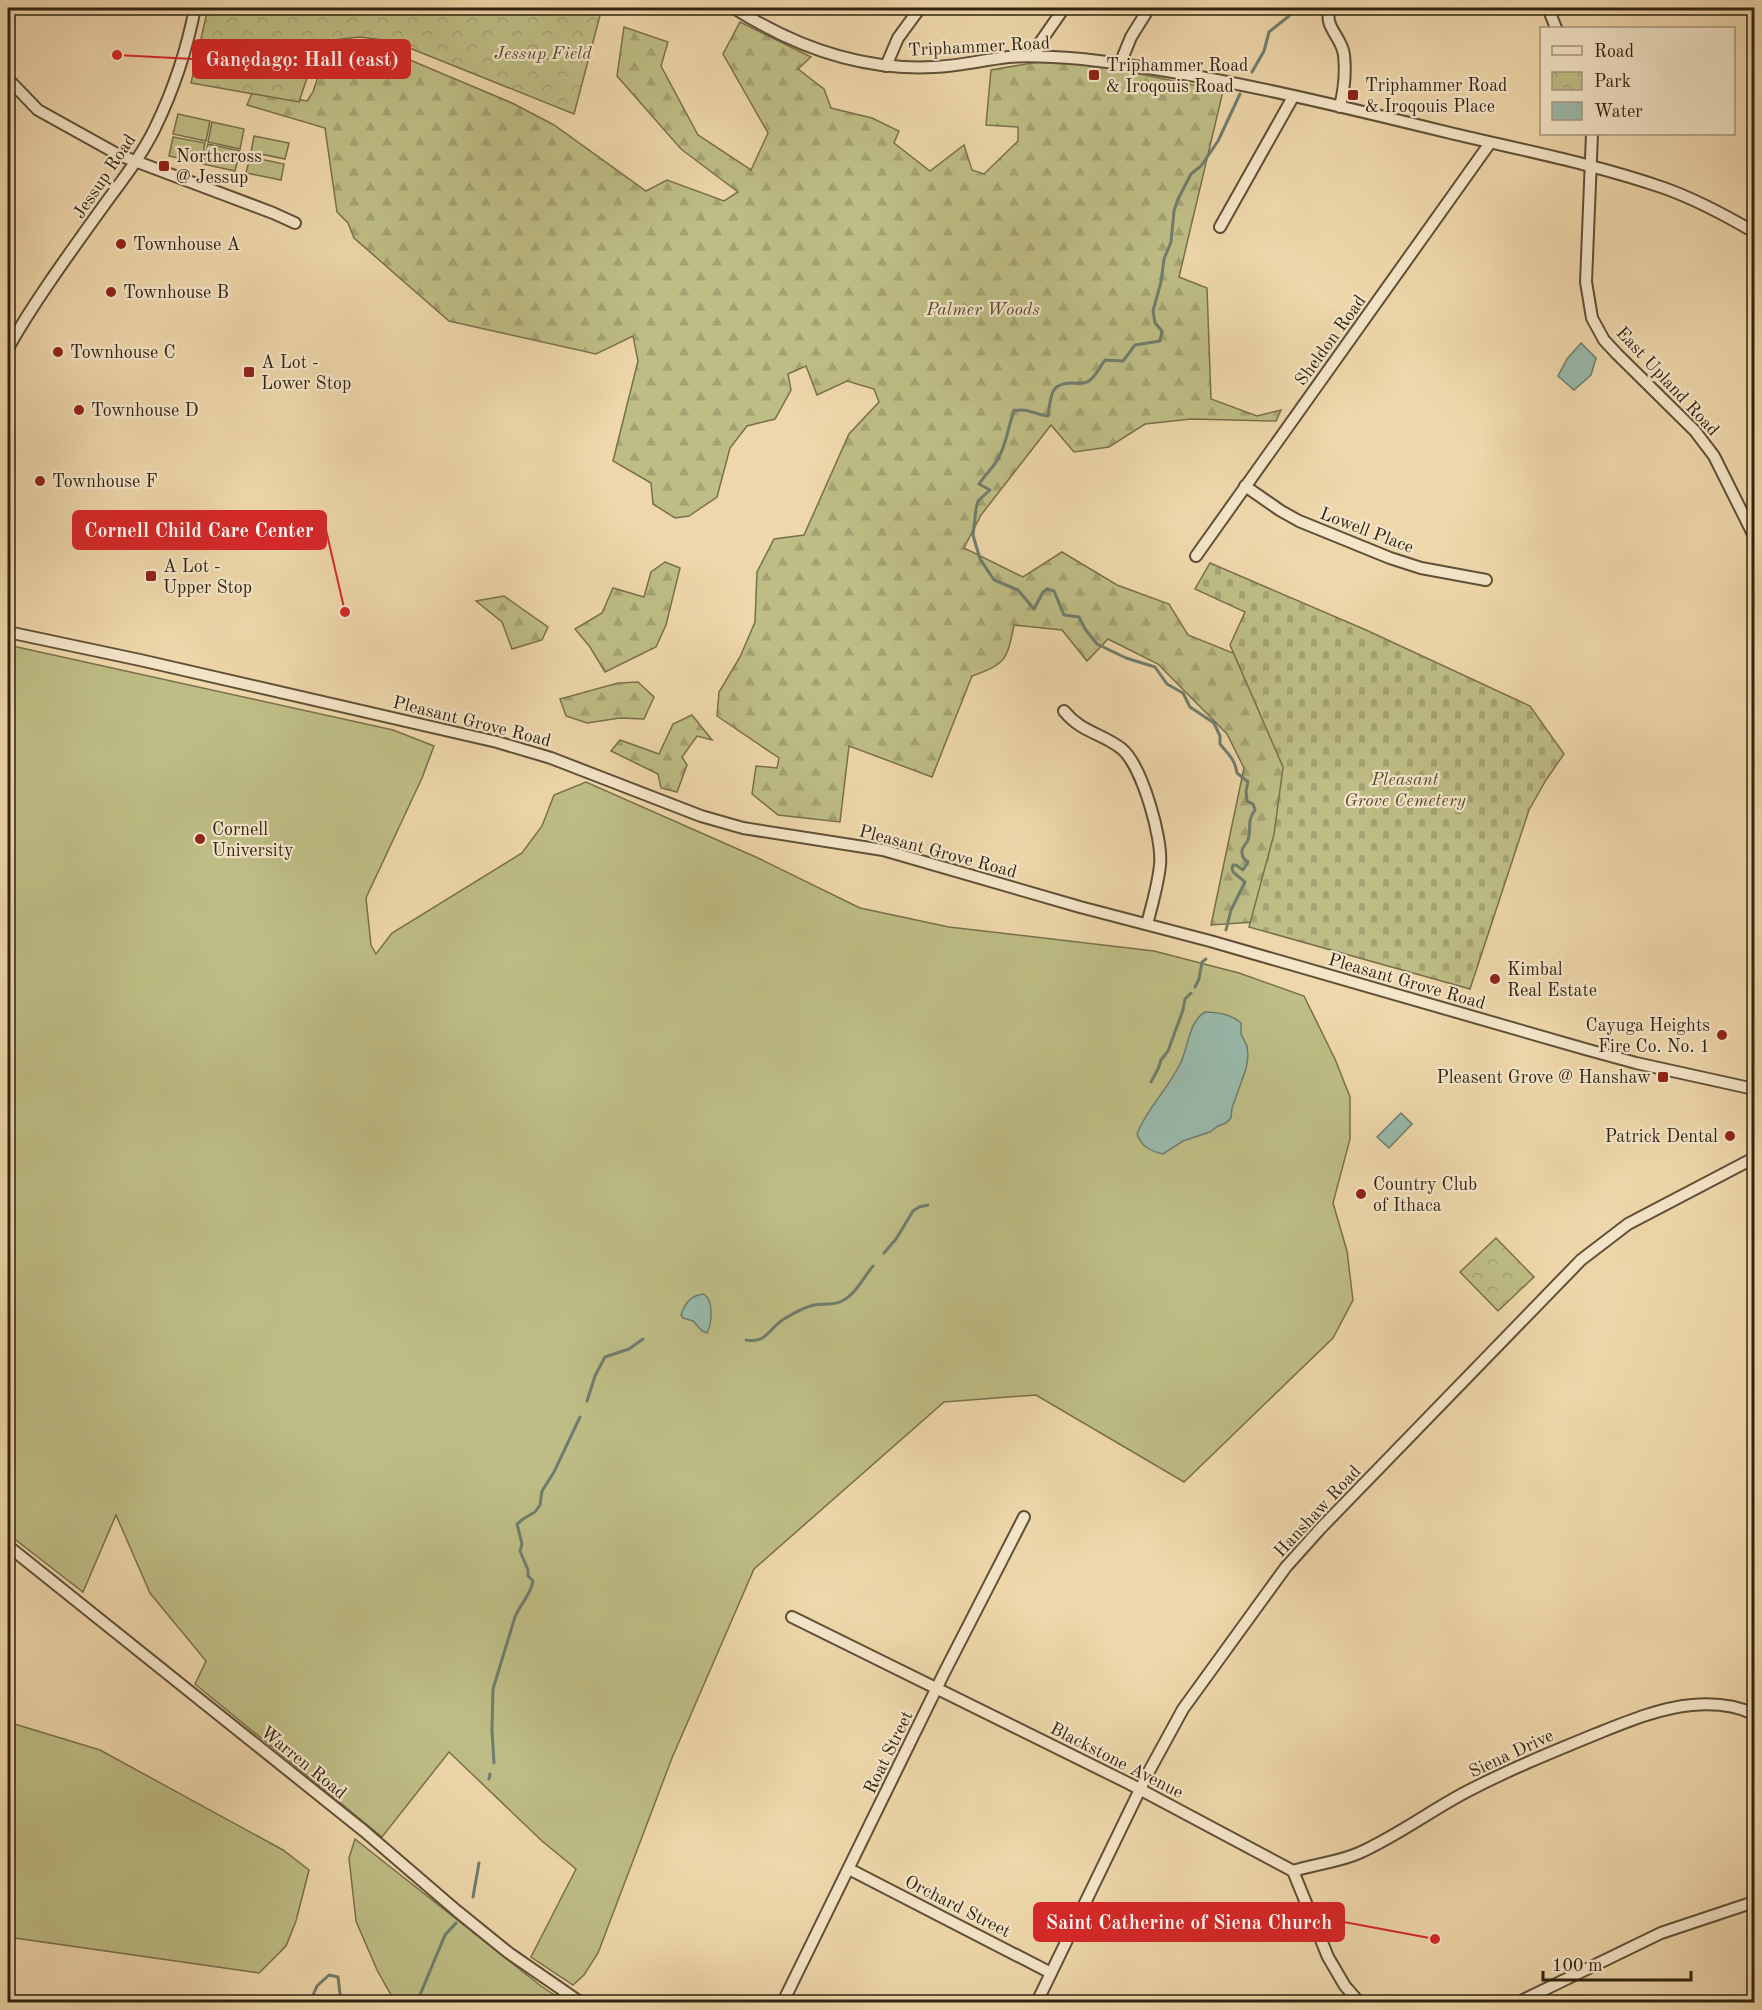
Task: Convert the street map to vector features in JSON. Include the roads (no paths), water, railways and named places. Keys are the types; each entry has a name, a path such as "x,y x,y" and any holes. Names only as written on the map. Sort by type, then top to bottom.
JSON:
{"street":[{"name":"Jessup Road","path":"8,348 35,303 135,162 155,129 185,48 195,8"},
{"name":"Triphammer Road","path":"734,8 756,22 809,47 837,57 886,66 936,67 1036,56 1120,64 1340,106 1615,173 1666,188 1755,231"},
{"path":"886,66 898,38 920,8"},
{"path":"1036,56 1040,44 1064,8"},
{"path":"1120,64 1131,37 1149,8"},
{"path":"1330,8 1327,15 1330,28 1344,53 1343,92 1340,106"},
{"path":"1548,8 1556,27"},
{"path":"8,79 28,101 48,117 135,162 273,213 295,224"},
{"path":"1220,227 1293,97"},
{"name":"East Upland Road","path":"1592,135 1586,282 1592,318 1617,354 1667,401 1714,456 1755,536"},
{"name":"Sheldon Road","path":"1196,556 1490,143"},
{"name":"Lowell Place","path":"1245,486 1299,521 1390,558 1421,568 1486,580"},
{"name":"Pleasant Grove Road","path":"8,632 141,660 497,742 551,758 701,816 743,828 883,850 1636,1063 1755,1089"},
{"path":"1064,711 1073,722 1124,750 1136,767 1154,818 1160,857 1147,924"},
{"name":"Hanshaw Road","path":"1037,2002 1140,1790 1183,1709 1286,1567 1581,1260 1628,1224 1755,1158"},
{"name":"Roat Street","path":"783,2002 1024,1517"},
{"name":"Warren Road","path":"8,1546 354,1824 509,1953 580,2002"},
{"name":"Blackstone Avenue","path":"792,1617 1140,1790 1293,1871"},
{"name":"Siena Drive","path":"1293,1871 1358,1854 1465,1793 1525,1763 1660,1711 1705,1704 1734,1707 1755,1714"},
{"name":"Orchard Street","path":"849,1869 1051,1973"},
{"path":"1293,1871 1328,1957 1359,2002"},
{"path":"1519,2002 1661,1933 1755,1902"}],"water":[{"path":"1581,343 1596,358 1591,375 1574,390 1558,376 1567,359"},
{"path":"1205,1012 1224,1014 1241,1023 1241,1034 1247,1046 1246,1069 1232,1108 1231,1118 1210,1132 1183,1141 1163,1154 1147,1148 1137,1134 1146,1115 1176,1071 1195,1022"},
{"path":"1401,1113 1412,1124 1389,1148 1377,1137"},
{"path":"704,1294 711,1312 707,1333 693,1321 681,1315 689,1300"}],"waterway":[{"path":"1252,72 1264,51 1269,32 1289,16 1294,8"},
{"path":"1226,930 1231,910 1245,882 1233,872 1232,868 1236,865 1243,870 1248,862 1243,858 1242,851 1248,840 1250,822 1255,810 1253,804 1247,801 1248,782 1237,773 1233,760 1220,744 1220,736 1214,723 1190,707 1183,693 1167,684 1155,667 1126,658 1097,644 1079,617 1064,615 1054,591 1047,589 1043,592 1034,609 1018,590 994,580 980,559 973,535 978,501 990,490 979,484 999,457 1014,411 1027,411 1048,416 1051,397 1059,385 1087,382 1105,360 1123,361 1135,345 1160,341 1162,331 1155,323 1153,311 1161,282 1164,259 1171,242 1174,211 1191,174 1201,166 1218,141 1240,94"},
{"path":"1195,987 1202,962 1206,959"},
{"path":"1151,1082 1161,1060 1168,1051 1185,999 1191,993"},
{"path":"884,1253 896,1239 913,1211 928,1205"},
{"path":"746,1340 759,1340 784,1319 807,1307 842,1301 855,1290 873,1266"},
{"path":"587,1401 595,1376 605,1357 629,1349 643,1339"},
{"path":"494,1763 493,1689 515,1617 533,1581 528,1576 528,1570 520,1551 522,1544 517,1524 535,1512 540,1505 542,1491 554,1472 580,1417"},
{"path":"489,1779 490,1774"},
{"path":"473,1897 479,1863"},
{"path":"417,2002 445,1935 456,1923"},
{"path":"310,2002 317,1986 329,1975 338,1977 341,2002"}],"place":[{"name":"Ganędagǫ: Hall (east)","path":"117,55"},
{"name":"Triphammer Road & Iroqouis Road","path":"1094,75"},
{"name":"Triphammer Road & Iroqouis Place","path":"1353,95"},
{"name":"Northcross @ Jessup","path":"164,166"},
{"name":"Townhouse A","path":"121,244"},
{"name":"Townhouse B","path":"111,292"},
{"name":"Townhouse C","path":"58,352"},
{"name":"A Lot - Lower Stop","path":"249,372"},
{"name":"Townhouse D","path":"79,410"},
{"name":"Townhouse F","path":"40,481"},
{"name":"A Lot - Upper Stop","path":"151,576"},
{"name":"Cornell Child Care Center","path":"345,612"},
{"name":"Cornell University","path":"200,839"},
{"name":"Kimbal Real Estate","path":"1495,979"},
{"name":"Cayuga Heights Fire Co. No. 1","path":"1722,1035"},
{"name":"Pleasent Grove @ Hanshaw","path":"1663,1077"},
{"name":"Patrick Dental","path":"1730,1136"},
{"name":"Country Club of Ithaca","path":"1361,1194"},
{"name":"Saint Catherine of Siena Church","path":"1435,1939"}],"park label":[{"name":"Jessup Field","path":"543,53"},
{"name":"Palmer Woods","path":"983,309"},
{"name":"Pleasant Grove Cemetery","path":"1405,789"}]}
